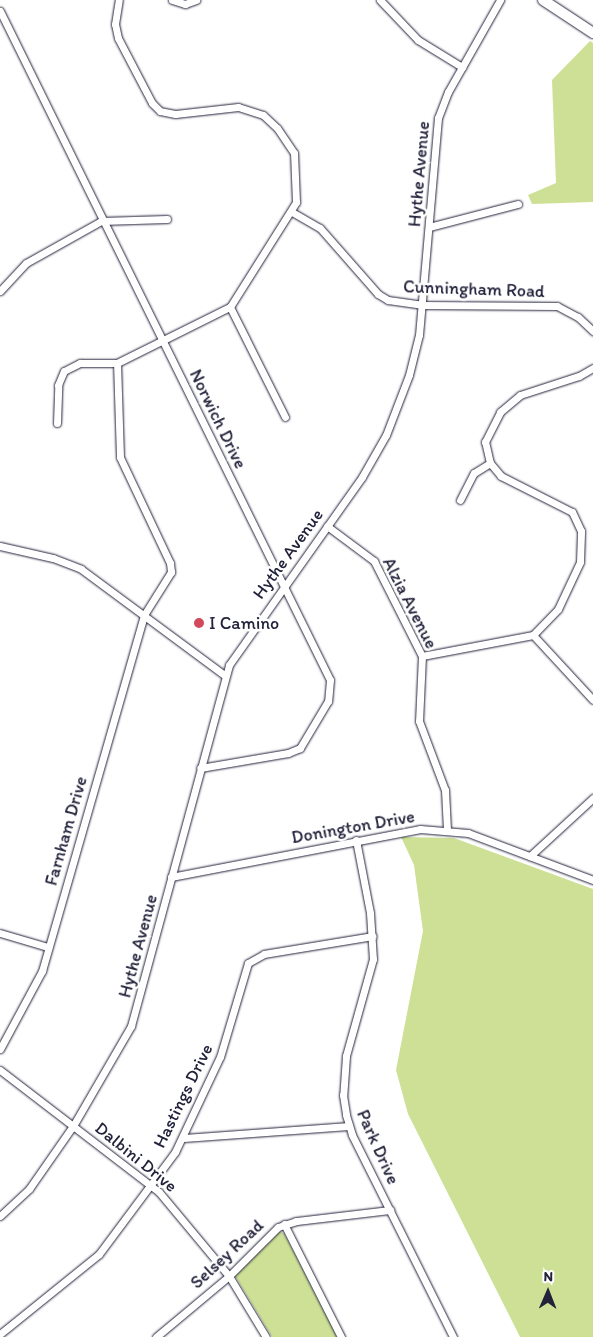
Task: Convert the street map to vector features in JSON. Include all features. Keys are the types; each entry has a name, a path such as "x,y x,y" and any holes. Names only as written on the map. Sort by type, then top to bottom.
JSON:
{"street":[{"path":"57,423 58,385 64,371 80,364 118,362 230,307 292,212 296,198 295,158 277,128 262,114 242,107 175,114 158,109 148,98 118,38 115,24 119,0"},
{"path":"172,0 185,4 196,0"},
{"path":"380,0 418,40 462,67"},
{"name":"Hythe Avenue","path":"0,1216 29,1189 72,1128 131,1026 224,676 244,639 372,463 386,436 416,353 422,305 437,123 442,105 500,0"},
{"path":"543,0 593,33"},
{"name":"Norwich Drive","path":"0,11 101,221 330,678 328,701 307,740 296,751 200,768"},
{"path":"428,227 518,204"},
{"name":"Cunningham Road","path":"292,212 320,228 378,294 388,300 422,305 557,306 578,317 593,331"},
{"path":"0,291 26,263 101,221 167,219"},
{"path":"230,307 285,417"},
{"name":"Farnham Drive","path":"0,1049 33,994 144,615 170,576 171,567 120,457 118,362"},
{"path":"422,656 533,635 558,609 580,562 582,531 572,512 501,476 490,463 486,437 494,419 510,402 527,392 579,376 593,368"},
{"path":"460,500 474,473 490,463"},
{"name":"Alzia Avenue","path":"327,526 374,561 422,656 419,721 445,790 447,830"},
{"path":"0,546 53,558 81,569 224,676"},
{"path":"533,635 593,700"},
{"path":"530,856 593,798"},
{"name":"Donington Drive","path":"171,877 405,830 447,830 468,833 593,880"},
{"name":"Park Drive","path":"356,840 373,936 372,970 343,1073 343,1095 349,1126 453,1337"},
{"path":"0,933 48,947"},
{"name":"Hastings Drive","path":"0,1334 99,1254 184,1138 225,1044 248,963 264,954 373,936"},
{"name":"Dalbini Drive","path":"0,1070 72,1128 151,1185 170,1204 229,1276 266,1337"},
{"path":"184,1138 349,1126"},
{"name":"Selsey Road","path":"156,1337 229,1276 264,1238 284,1224 390,1210"},
{"path":"284,1224 341,1337"}],"green space":[{"path":"590,41 593,43 593,202 532,204 528,195 556,183 552,80"},
{"path":"401,837 454,838 593,889 593,1337 520,1337 408,1114 396,1070 423,931 414,865"},
{"path":"276,1231 284,1233 337,1337 272,1337 235,1276 263,1240"}],"place":[{"name":"I Camino","path":"199,623"}]}
